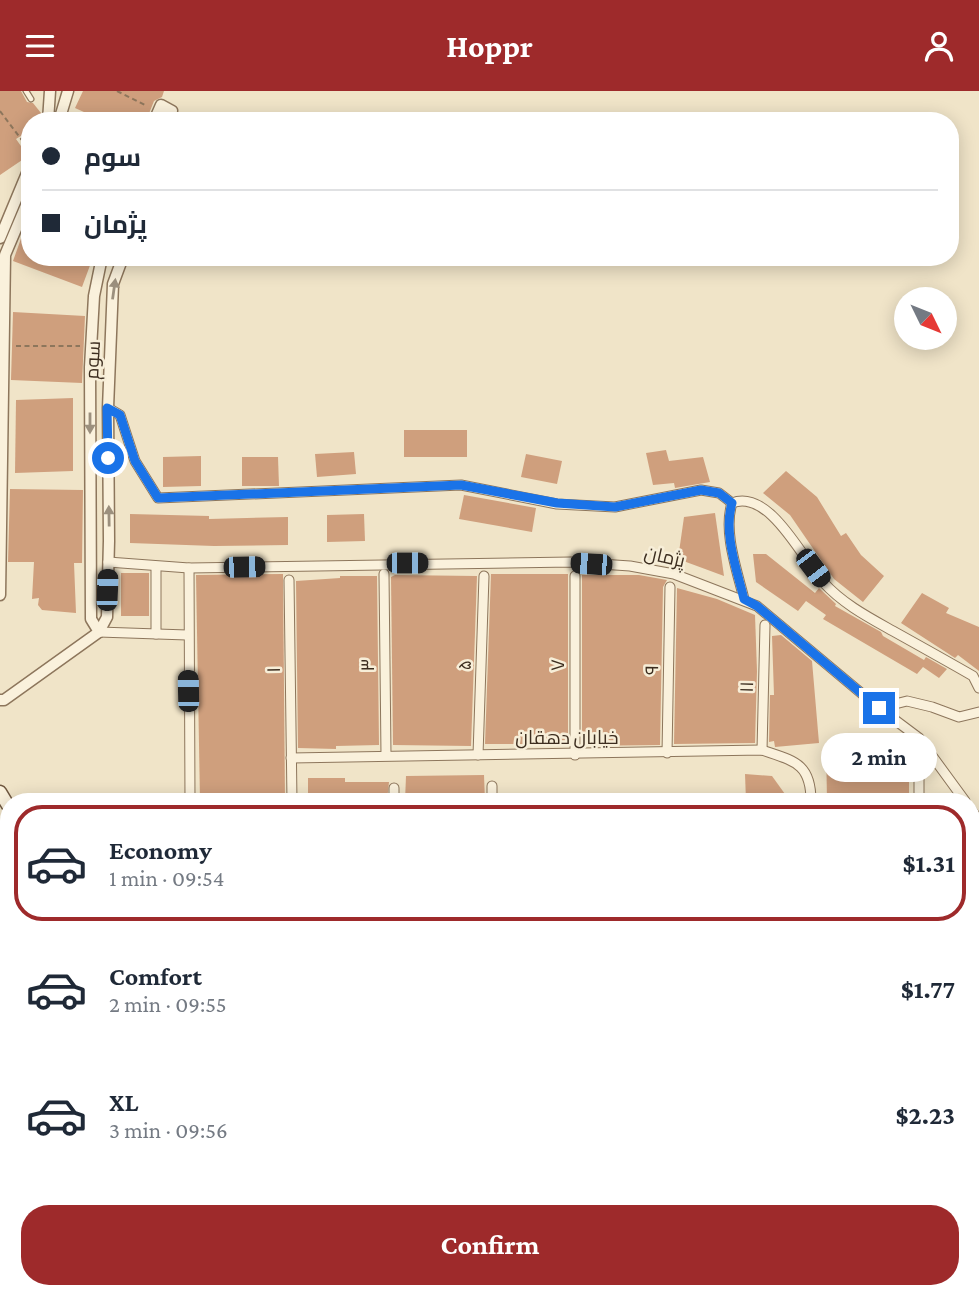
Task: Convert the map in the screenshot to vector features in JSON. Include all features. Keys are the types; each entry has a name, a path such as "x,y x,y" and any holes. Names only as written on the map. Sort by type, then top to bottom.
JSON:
{"street":[{"path":"49,112 51,91"},
{"path":"62,112 68,91"},
{"path":"158,112 161,105 172,112"},
{"path":"0,238 21,188"},
{"path":"0,596 5,255 21,217"},
{"name":"سوم","path":"99,632 91,619 91,346 94,296 100,266"},
{"name":"سوم","path":"99,632 107,617 107,408 113,284 120,266"},
{"path":"107,408 120,415 135,461 158,498 461,485 557,503 615,507 701,490 719,493 732,503"},
{"path":"732,503 754,502 785,530 822,581 844,603 973,676 979,688"},
{"path":"732,503 729,512 732,550 744,599"},
{"name":"پژمان","path":"108,562 189,568 571,562 630,566 674,574 757,606 919,738 959,793"},
{"path":"156,567 156,633"},
{"path":"189,568 187,635 190,793"},
{"name":"۳","path":"384,574 386,755"},
{"name":"۵","path":"478,755 484,576"},
{"name":"۷","path":"575,576 575,755"},
{"name":"۱","path":"289,580 292,793"},
{"name":"۹","path":"667,753 670,587"},
{"name":"۱۱","path":"762,751 765,625"},
{"path":"0,700 99,632 187,635"},
{"path":"879,708 907,701 932,706 959,717 979,712"},
{"path":"919,738 919,793"},
{"name":"خیابان دهقان","path":"291,758 762,751 801,766 808,775 811,793"},
{"path":"492,786 492,793"},
{"path":"394,788 394,793"}],"lane":[{"path":"26,91 31,99"}],"path":[{"path":"117,91 150,112"},
{"path":"0,111 21,139"},
{"path":"4,345 91,346"}],"building":[{"path":"0,91 21,91 27,102 33,103 40,112 21,112 21,136 16,139 21,146 21,161 0,175"},
{"path":"83,91 164,91 162,97 154,101 150,112 84,112 75,108"},
{"path":"21,239 21,264 13,261"},
{"path":"26,266 90,266 82,287"},
{"path":"13,312 85,316 82,383 11,380"},
{"path":"73,398 73,471 15,473 16,400"},
{"path":"404,430 467,430 467,457 404,457"},
{"path":"666,450 669,461 703,457 710,482 675,488 674,483 653,485 646,453"},
{"path":"354,452 356,474 317,477 315,454"},
{"path":"526,454 562,461 557,484 521,477"},
{"path":"201,456 201,486 163,487 163,457"},
{"path":"242,457 278,457 279,486 242,486"},
{"path":"786,471 817,497 841,536 846,533 861,555 884,576 863,602 834,579 790,515 763,493"},
{"path":"10,489 83,490 82,563 74,563 76,613 42,610 38,605 39,598 32,599 34,562 8,562"},
{"path":"464,495 536,508 532,532 459,519"},
{"path":"715,513 724,576 678,559 684,517"},
{"path":"130,514 209,516 209,519 288,517 288,545 130,543"},
{"path":"364,514 365,541 327,542 327,515"},
{"path":"753,554 766,554 815,593 819,588 835,606 924,660 926,657 947,669 939,678 923,667 917,674 823,619 826,615 806,601 798,611 756,582"},
{"path":"121,573 149,573 149,616 121,616"},
{"path":"283,574 285,793 200,793 196,575"},
{"path":"491,574 568,574 568,744 485,744"},
{"path":"582,575 639,575 667,580 663,587 660,745 582,746"},
{"path":"340,576 377,576 379,745 336,746 336,749 298,748 296,581"},
{"path":"477,576 471,746 393,745 391,577"},
{"path":"677,588 717,599 755,615 755,743 674,744"},
{"path":"922,593 949,608 946,613 979,627 979,671 958,655 955,658 901,623"},
{"path":"781,635 812,661 819,743 775,747 774,741 769,742 770,695 774,695 772,636"},
{"path":"909,740 909,793 827,793 826,742"},
{"path":"745,774 772,776 784,793 746,793"},
{"path":"484,775 485,793 405,793 406,776"},
{"path":"308,778 345,778 345,782 389,782 388,793 308,793"}],"route":[{"path":"108,458 107,408 120,415 135,461 158,498 461,485 557,503 615,507 701,490 719,493 732,503 729,512 732,550 744,599 757,606 879,708"}]}
